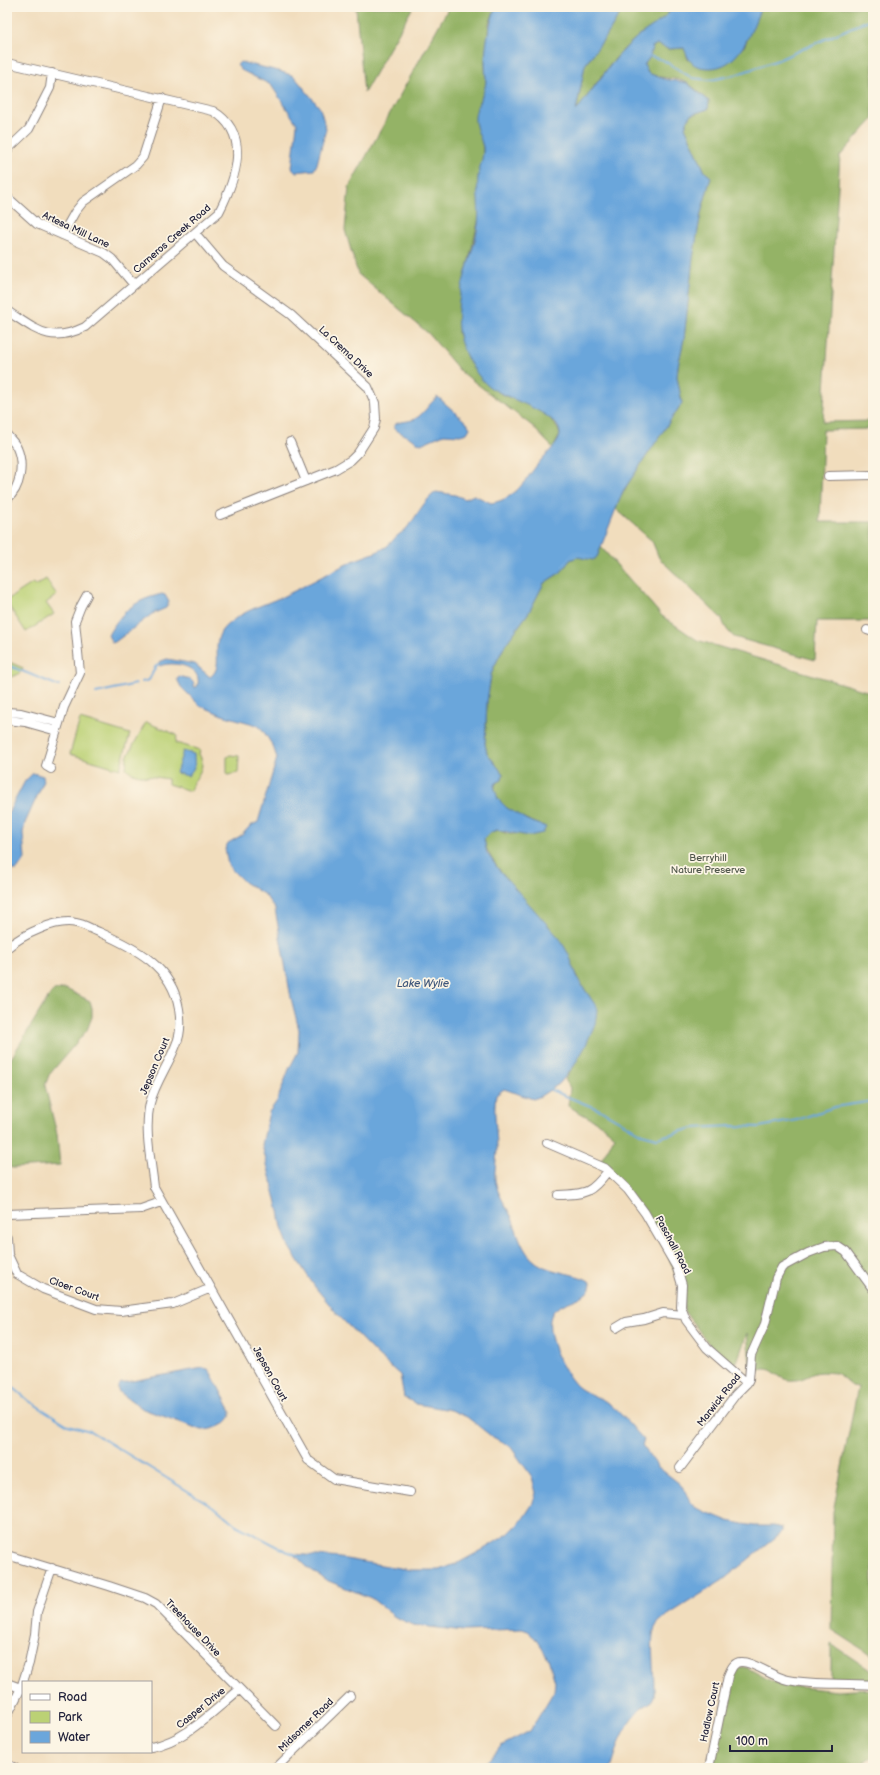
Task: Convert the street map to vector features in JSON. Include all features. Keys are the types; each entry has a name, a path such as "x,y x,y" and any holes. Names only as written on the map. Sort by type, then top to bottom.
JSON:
{"street":[{"name":"Carneros Creek Road","path":"7,63 162,98 212,111 224,119 236,140 238,155 237,163 223,204 214,218 85,327 73,333 56,336 42,334 7,310"},
{"path":"7,150 29,129 50,88 52,73"},
{"path":"62,234 75,212 83,202 136,165 143,156 162,98"},
{"name":"Artesa Mill Lane","path":"7,197 37,224 104,253 112,259 134,285"},
{"name":"La Crema Drive","path":"195,233 223,266 291,315 358,375 368,387 375,403 376,419 371,435 351,460 306,481 220,515"},
{"path":"7,435 17,448 21,472 18,482 7,499"},
{"path":"290,442 306,481"},
{"path":"828,476 873,475"},
{"path":"52,769 46,765 67,699 80,673 75,621 87,595"},
{"path":"7,712 21,713 58,727"},
{"path":"7,720 58,727"},
{"name":"Jepson Court","path":"7,948 21,939 52,924 62,922 77,923 145,955 157,965 169,979 178,1000 180,1015 179,1035 171,1058 155,1090 149,1112 148,1137 154,1187 161,1202 308,1460 334,1479 410,1492"},
{"name":"Paschall Road","path":"547,1143 608,1170 636,1199 676,1268 682,1285 683,1314 692,1330 707,1348 747,1383"},
{"path":"558,1195 573,1195 591,1190 608,1170"},
{"path":"7,1215 142,1209 161,1202"},
{"name":"Cloer Court","path":"7,1237 8,1254 17,1274 43,1289 96,1309 121,1311 173,1304 211,1288"},
{"name":"Marwick Road","path":"680,1468 736,1394 747,1383 749,1379 751,1355 766,1324 776,1278 782,1267 787,1262 824,1247 837,1246 846,1252 873,1289"},
{"path":"616,1328 626,1322 644,1319 663,1313 683,1314"},
{"name":"Treehouse Drive","path":"7,1554 145,1598 156,1604 276,1726"},
{"path":"24,1681 35,1634 37,1612 52,1568"},
{"name":"Hadlow Court","path":"709,1768 728,1676 731,1669 737,1663 749,1663 777,1677 788,1680 826,1684 873,1685"},
{"path":"7,1683 22,1689 7,1716"},
{"name":"Casper Drive","path":"152,1747 166,1744 185,1735 239,1690"},
{"name":"Midsomer Road","path":"276,1768 350,1696"},
{"path":"7,1764 15,1768"}],"green space":[{"path":"356,7 413,7 364,93 356,9"},
{"path":"449,7 496,7 489,24 485,62 486,87 477,107 483,149 483,160 478,178 480,214 461,293 458,333 468,360 501,394 538,409 550,418 558,429 560,435 553,448 531,425 460,371 429,334 358,274 345,230 349,187"},
{"path":"624,7 673,7 665,17 636,38 619,54 576,112 585,65 609,32"},
{"path":"761,7 873,7 873,119 840,156 823,422 873,421 873,429 823,430 820,522 873,522 873,621 817,621 815,660 734,637 726,629 722,619 659,558 652,541 615,508 629,482 682,403 677,377 678,366 684,338 693,258 701,213 711,177 705,172 685,127 690,115 708,109 709,101 687,83 652,75 648,73 644,65 650,57 652,47 657,44 668,49 685,48 688,60 744,47"},
{"name":"Berryhill Nature Preserve","path":"601,547 662,616 697,640 873,693 873,1656 831,1629 833,1512 858,1387 852,1386 837,1373 818,1372 800,1379 788,1380 770,1370 765,1369 751,1376 747,1333 737,1362 730,1365 718,1356 684,1311 684,1297 660,1234 600,1162 615,1136 602,1125 568,1106 570,1088 565,1079 574,1066 596,1006 581,982 560,940 510,884 486,848 484,839 493,831 498,830 508,834 513,834 544,826 511,811 497,798 495,791 496,783 502,780 503,774 487,753 485,744 487,702 491,675 494,667 505,645 529,612 544,583 561,572 570,560 577,557 597,557"},
{"path":"46,579 57,595 46,603 54,614 26,632 7,603 7,600 33,583 35,586"},
{"path":"7,661 23,668 22,670 16,675 7,678"},
{"path":"80,719 130,734 120,769 70,754"},
{"path":"146,722 177,735 176,743 200,750 199,754 202,764 201,769 190,791 168,784 168,779 148,777 132,773 126,768 127,757"},
{"path":"230,755 239,756 238,773 228,775 227,757"},
{"path":"66,989 90,1001 92,1017 87,1030 49,1075 45,1086 57,1134 60,1165 12,1168 7,1166 7,1065 49,996 54,990"},
{"path":"831,1644 873,1672 873,1681 831,1680"},
{"path":"740,1667 746,1667 771,1681 790,1686 837,1691 873,1689 873,1756 865,1761 866,1768 717,1768 714,1763 726,1696 730,1683"}],"water":[{"name":"Lake Wylie","path":"496,7 624,7 609,32 585,65 576,111 604,73 627,46 665,17 673,7 761,7 743,47 728,63 718,67 707,68 694,65 684,48 668,49 657,44 652,47 650,57 644,65 648,73 664,79 687,83 709,101 708,109 690,115 685,127 705,172 711,177 701,213 693,258 684,339 678,366 677,377 682,403 623,491 597,557 593,560 577,557 570,560 561,572 544,583 529,612 505,645 494,667 491,675 487,702 485,744 487,753 503,774 502,780 494,786 498,799 507,808 527,820 546,827 543,833 529,836 497,830 491,832 484,839 487,853 499,870 560,939 569,955 579,981 596,1006 597,1011 595,1024 585,1047 574,1066 559,1084 539,1097 533,1099 504,1089 496,1095 495,1115 497,1149 495,1180 498,1189 524,1248 537,1263 544,1267 586,1279 591,1282 590,1288 586,1293 563,1304 553,1312 550,1320 552,1340 566,1373 572,1381 587,1393 605,1401 620,1414 644,1440 642,1445 658,1467 680,1484 694,1507 728,1521 754,1526 773,1526 782,1528 782,1532 723,1580 665,1617 657,1625 654,1631 652,1643 654,1696 629,1723 611,1768 481,1768 501,1746 530,1731 554,1691 555,1682 548,1658 535,1637 528,1631 522,1629 464,1631 413,1625 395,1617 371,1598 326,1580 307,1567 294,1554 340,1558 411,1570 440,1570 460,1562 508,1534 522,1520 532,1505 536,1493 532,1477 510,1446 491,1436 467,1417 451,1410 416,1404 404,1397 400,1375 377,1355 339,1316 315,1287 289,1247 282,1228 262,1145 269,1112 277,1101 289,1069 298,1052 299,1030 291,998 275,909 265,895 244,882 228,865 225,849 228,843 242,835 250,826 258,822 277,758 273,746 262,729 257,725 222,715 199,705 181,687 177,679 179,676 190,679 194,683 194,687 197,687 198,680 196,674 192,670 180,665 166,664 160,666 159,664 159,662 167,659 195,664 210,677 215,672 217,666 218,638 222,631 234,619 254,608 282,597 331,572 386,547 406,529 427,500 436,492 455,495 465,499 474,495 491,503 508,497 521,486 559,439 560,435 558,427 551,419 541,412 493,389 482,380 466,356 458,332 457,317 459,303 478,224 478,184 483,147 476,128 475,117 485,87 485,56 489,27"},
{"path":"240,62 294,76 320,108 326,129 314,170 296,172 292,168 297,124 271,85 241,70 237,65"},
{"path":"438,397 467,423 470,428 467,433 460,435 444,434 421,444 394,429 394,425 397,423 412,420 418,417"},
{"path":"162,594 165,595 169,602 166,608 152,614 112,643 108,635 124,613 137,603"},
{"path":"183,751 194,754 193,770 188,776 176,773"},
{"path":"33,773 43,776 44,781 25,823 23,833 25,859 17,870 7,870 7,815 25,781"},
{"path":"203,1368 208,1369 211,1373 231,1411 230,1416 225,1423 211,1429 202,1430 143,1409 118,1391 118,1386 121,1383"}],"waterway":[{"path":"649,56 663,60 692,78 709,80 716,79 735,75 778,60 873,18"},
{"path":"142,682 149,680 156,666 159,664"},
{"path":"7,665 59,686"},
{"path":"96,693 136,684"},
{"path":"551,1090 600,1110 642,1134 657,1138 693,1128 733,1126 759,1127 797,1120 834,1107 873,1101"},
{"path":"7,1382 29,1401 68,1425 90,1431 217,1509 236,1525 286,1551 297,1555"}]}
